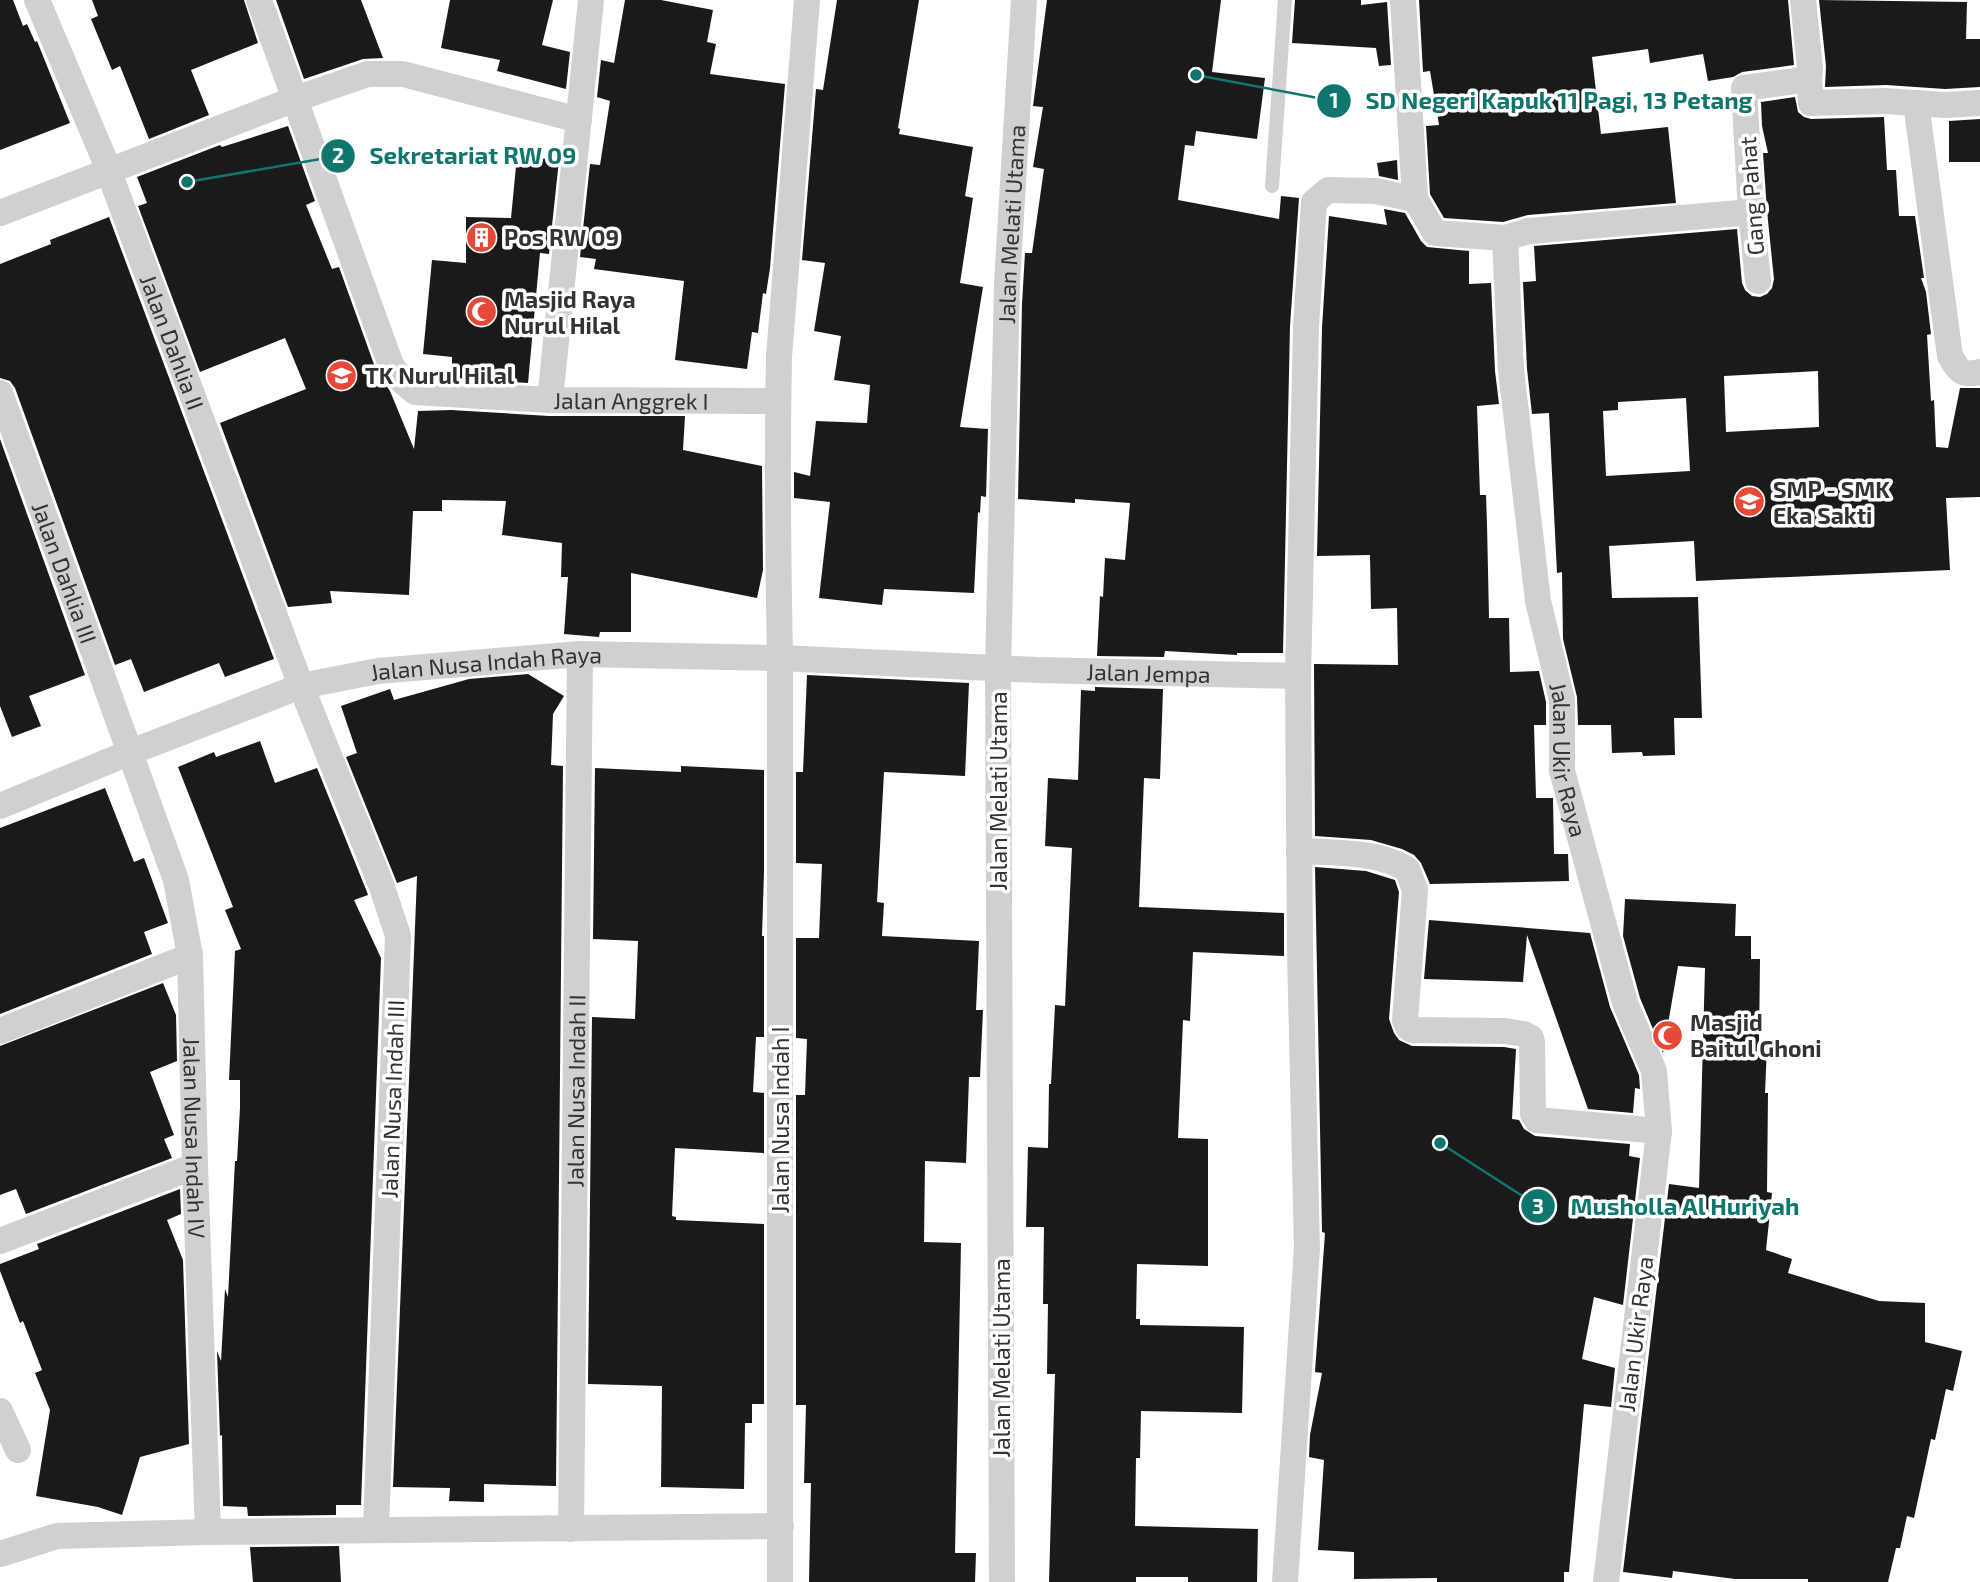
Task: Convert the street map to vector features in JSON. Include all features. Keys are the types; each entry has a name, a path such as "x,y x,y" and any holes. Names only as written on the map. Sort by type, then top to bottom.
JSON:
{"street":[{"name":"Jalan Dahlia II","path":"37,0 108,171 301,686"},
{"path":"258,0 391,365 402,382 415,392 550,400"},
{"name":"Jalan Anggrek I","path":"591,0 550,400 778,401"},
{"path":"780,658 779,357 807,0"},
{"name":"Jalan Melati Utama","path":"1002,1582 998,668 1007,284 1024,0"},
{"path":"1403,0 1415,199 1435,233 1505,237 1529,231 1751,212"},
{"path":"1803,0 1811,103 1980,103"},
{"path":"0,213 295,99 368,74 403,74 579,120"},
{"name":"Gang Pahat","path":"1758,281 1744,88 1809,79"},
{"path":"1916,103 1950,356 1958,370 1969,375 1980,372"},
{"path":"1285,1582 1307,1248 1298,676 1306,327 1314,202 1328,190 1375,191 1415,199"},
{"name":"Jalan Ukir Raya","path":"1505,237 1511,370 1538,601 1562,700 1562,771 1625,1003 1654,1071 1658,1131 1606,1582"},
{"name":"Jalan Dahlia III","path":"0,393 131,751"},
{"name":"Jalan Nusa Indah Raya","path":"0,806 131,751 301,686 378,671 580,654 780,658 998,668"},
{"name":"Jalan Nusa Indah II","path":"571,1529 580,654"},
{"name":"Jalan Nusa Indah I","path":"780,658 780,1582"},
{"name":"Jalan Jempa","path":"998,668 1298,676"},
{"name":"Jalan Nusa Indah III","path":"301,686 382,887 398,936 376,1529"},
{"name":"Jalan Nusa Indah IV","path":"131,751 176,880 190,956 208,1532"},
{"path":"1299,851 1394,861 1407,869 1415,890 1405,1020 1408,1027 1412,1030 1505,1031 1524,1034 1531,1038 1532,1042 1533,1114 1537,1120 1658,1131"},
{"path":"0,1031 190,956"},
{"path":"0,1241 195,1166"},
{"path":"0,1411 18,1450"},
{"path":"0,1554 57,1536 376,1529 781,1526"}],"lane":[{"path":"1272,186 1285,0"}],"building":[{"path":"0,0 13,0 23,26 27,24 35,42 37,41 70,123 0,150"},
{"path":"92,0 244,0 258,43 191,70 209,115 149,139 120,66 112,70 91,19 98,16"},
{"path":"276,0 361,0 383,58 363,59 304,79"},
{"path":"450,0 553,0 542,45 570,52 566,89 497,71 500,60 441,48"},
{"path":"625,0 661,0 713,10 707,42 716,44 710,74 785,84 770,268 766,294 763,293 758,333 752,332 747,369 675,360 684,281 594,269 596,259 580,257 590,164 600,165 610,101 597,97 601,60 614,63"},
{"path":"837,0 919,0 899,134 973,147 965,196 973,198 960,283 983,287 960,427 988,429 986,497 981,496 980,513 978,512 974,593 884,589 882,605 819,598 830,502 794,498 794,472 810,476 816,421 867,423 870,385 834,380 841,336 814,331 825,263 802,260 816,89 823,90"},
{"path":"1047,0 1221,0 1212,72 1265,78 1257,139 1196,131 1194,146 1185,145 1178,200 1279,219 1281,196 1299,198 1290,326 1283,653 1237,655 1165,651 1164,657 1097,656 1105,558 1125,560 1130,503 1018,499 1025,253 1032,253 1044,169 1033,167 1043,107 1033,106"},
{"path":"1295,0 1361,0 1361,5 1387,2 1391,65 1379,66 1376,48 1292,43"},
{"path":"1419,0 1788,0 1794,65 1742,72 1733,77 1708,81 1703,54 1650,63 1648,49 1592,57 1601,134 1668,127 1676,203 1528,215 1503,222 1444,218 1430,194 1426,126 1439,125 1430,71 1423,72"},
{"path":"1819,0 1967,2 1966,39 1980,39 1980,87 1825,87 1826,66"},
{"path":"1795,97 1798,112 1811,119 1884,117 1887,170 1896,170 1899,216 1915,216 1924,278 1921,278 1926,292 1931,334 1927,335 1936,447 1948,448 1960,388 1980,388 1980,497 1946,498 1950,570 1696,581 1694,541 1609,546 1612,598 1698,597 1702,718 1674,718 1675,755 1612,753 1611,725 1578,725 1577,697 1563,639 1562,572 1557,573 1549,413 1532,414 1523,282 1536,281 1534,246 1737,229 1745,290 1752,296 1767,294 1774,279 1763,153 1768,153 1762,126 1761,102","holes":["1818,371 1819,427 1726,432 1724,376","1686,398 1690,471 1606,476 1603,411 1618,410 1618,402"]},
{"path":"1980,119 1980,162 1949,162 1949,121"},
{"path":"288,126 315,201 306,205 332,269 339,267 376,370 390,391 414,449 418,411 451,410 549,416 685,416 683,450 762,466 763,570 757,598 631,573 631,632 600,632 599,637 564,634 568,577 561,577 562,543 502,535 506,501 442,500 442,511 413,511 409,595 330,591 332,603 288,607 220,423 306,389 285,338 200,372 138,206 147,203 137,177 220,145 222,147"},
{"path":"517,156 559,160 549,254 540,253 528,383 452,378 452,357 423,354 432,260 466,263 466,217 511,218"},
{"path":"1397,160 1398,180 1379,176 1377,163"},
{"path":"1384,209 1405,213 1427,247 1469,251 1469,284 1491,283 1499,404 1477,406 1480,495 1486,495 1489,618 1509,618 1510,672 1539,671 1546,702 1546,725 1534,725 1536,798 1553,798 1554,854 1568,854 1569,881 1430,884 1421,863 1414,855 1402,849 1371,840 1315,836 1314,664 1398,665 1397,608 1371,609 1370,555 1317,556 1322,328 1329,216 1387,225"},
{"path":"109,217 274,659 225,677 219,663 144,692 131,659 115,665 15,388 10,381 0,378 0,264 51,244 50,240"},
{"path":"0,439 85,675 29,696 41,726 12,737 0,706"},
{"path":"528,674 564,696 553,714 551,765 563,766 556,1486 484,1484 484,1502 449,1501 450,1488 393,1487 417,876 397,883 346,757 357,753 341,706 390,689 394,700 469,679"},
{"path":"807,675 969,683 965,776 884,772 877,902 884,903 882,936 979,941 976,1010 983,1010 980,1077 969,1077 966,1163 925,1161 924,1242 961,1243 955,1553 976,1553 975,1582 809,1582 811,1483 804,1483 806,1405 796,1405 796,1095 805,1095 807,1039 796,1038 796,938 819,938 822,864 796,863 796,772 803,772"},
{"path":"1095,687 1163,689 1160,779 1144,778 1139,907 1284,913 1284,956 1193,952 1190,1021 1183,1020 1178,1138 1208,1139 1208,1266 1137,1264 1136,1319 1140,1319 1140,1325 1244,1327 1242,1413 1141,1411 1140,1458 1136,1458 1135,1526 1258,1529 1257,1582 1188,1582 1188,1577 1136,1577 1136,1582 1049,1582 1055,1374 1047,1374 1048,1304 1043,1304 1044,1227 1026,1227 1028,1147 1048,1148 1049,1084 1055,1005 1065,1006 1072,848 1045,846 1048,778 1078,780 1081,690 1095,691"},
{"path":"260,741 275,783 317,768 367,892 368,895 354,900 381,958 361,1505 336,1505 336,1515 248,1516 247,1507 223,1506 217,1351 221,1361 225,1289 228,1297 240,1108 240,1080 229,1080 235,951 241,949 225,910 233,907 178,767 214,752 216,757"},
{"path":"681,766 764,770 764,1037 756,1037 753,1092 764,1093 764,1153 675,1148 672,1216 676,1217 676,1220 764,1224 764,1404 752,1404 752,1423 745,1423 744,1489 661,1487 662,1386 588,1384 592,1017 635,1019 638,941 593,939 595,768 681,772"},
{"path":"105,788 134,862 144,858 168,923 144,932 152,954 0,1014 0,828"},
{"path":"1315,867 1366,871 1395,880 1399,892 1389,1019 1399,1040 1412,1046 1516,1049 1512,1119 1519,1120 1524,1129 1535,1136 1630,1144 1629,1156 1640,1158 1623,1305 1594,1297 1582,1359 1615,1368 1611,1407 1584,1404 1569,1572 1564,1572 1564,1582 1437,1582 1437,1578 1354,1579 1354,1552 1318,1550 1324,1460 1309,1457 1310,1435 1322,1373 1315,1372 1325,1233 1322,1232"},
{"path":"1625,899 1736,904 1735,936 1751,936 1751,959 1760,959 1759,1045 1767,1046 1767,1192 1772,1193 1766,1250 1792,1259 1788,1273 1879,1301 1925,1303 1925,1342 1962,1351 1953,1391 1946,1389 1935,1440 1931,1439 1914,1518 1907,1516 1900,1548 1896,1548 1888,1582 1735,1579 1673,1571 1672,1578 1623,1572 1669,1184 1699,1188 1705,968 1678,966 1663,1053 1640,998 1623,936"},
{"path":"1429,920 1590,933 1610,1007 1639,1075 1640,1089 1635,1088 1633,1113 1588,1109 1527,935 1523,982 1424,979"},
{"path":"163,983 176,1015 177,1061 150,1072 174,1135 164,1139 172,1158 26,1214 16,1189 0,1195 0,1046"},
{"path":"180,1189 181,1214 167,1220 183,1260 189,1444 140,1457 122,1515 98,1507 36,1496 50,1410 35,1373 42,1370 23,1321 20,1323 0,1271 0,1264 39,1249 37,1244"},
{"path":"339,1546 341,1582 253,1582 250,1547"}],"place":[{"name":"SD Negeri Kapuk 11 Pagi, 13 Petang","path":"1196,75"},
{"name":"Sekretariat RW 09","path":"187,182"},
{"name":"Pos RW 09","path":"481,237"},
{"name":"Masjid Raya Nurul Hilal","path":"481,312"},
{"name":"TK Nurul Hilal","path":"342,375"},
{"name":"SMP - SMK Eka Sakti","path":"1750,502"},
{"name":"Masjid Baitul Ghoni","path":"1667,1035"},
{"name":"Musholla Al Huriyah","path":"1440,1143"}]}
